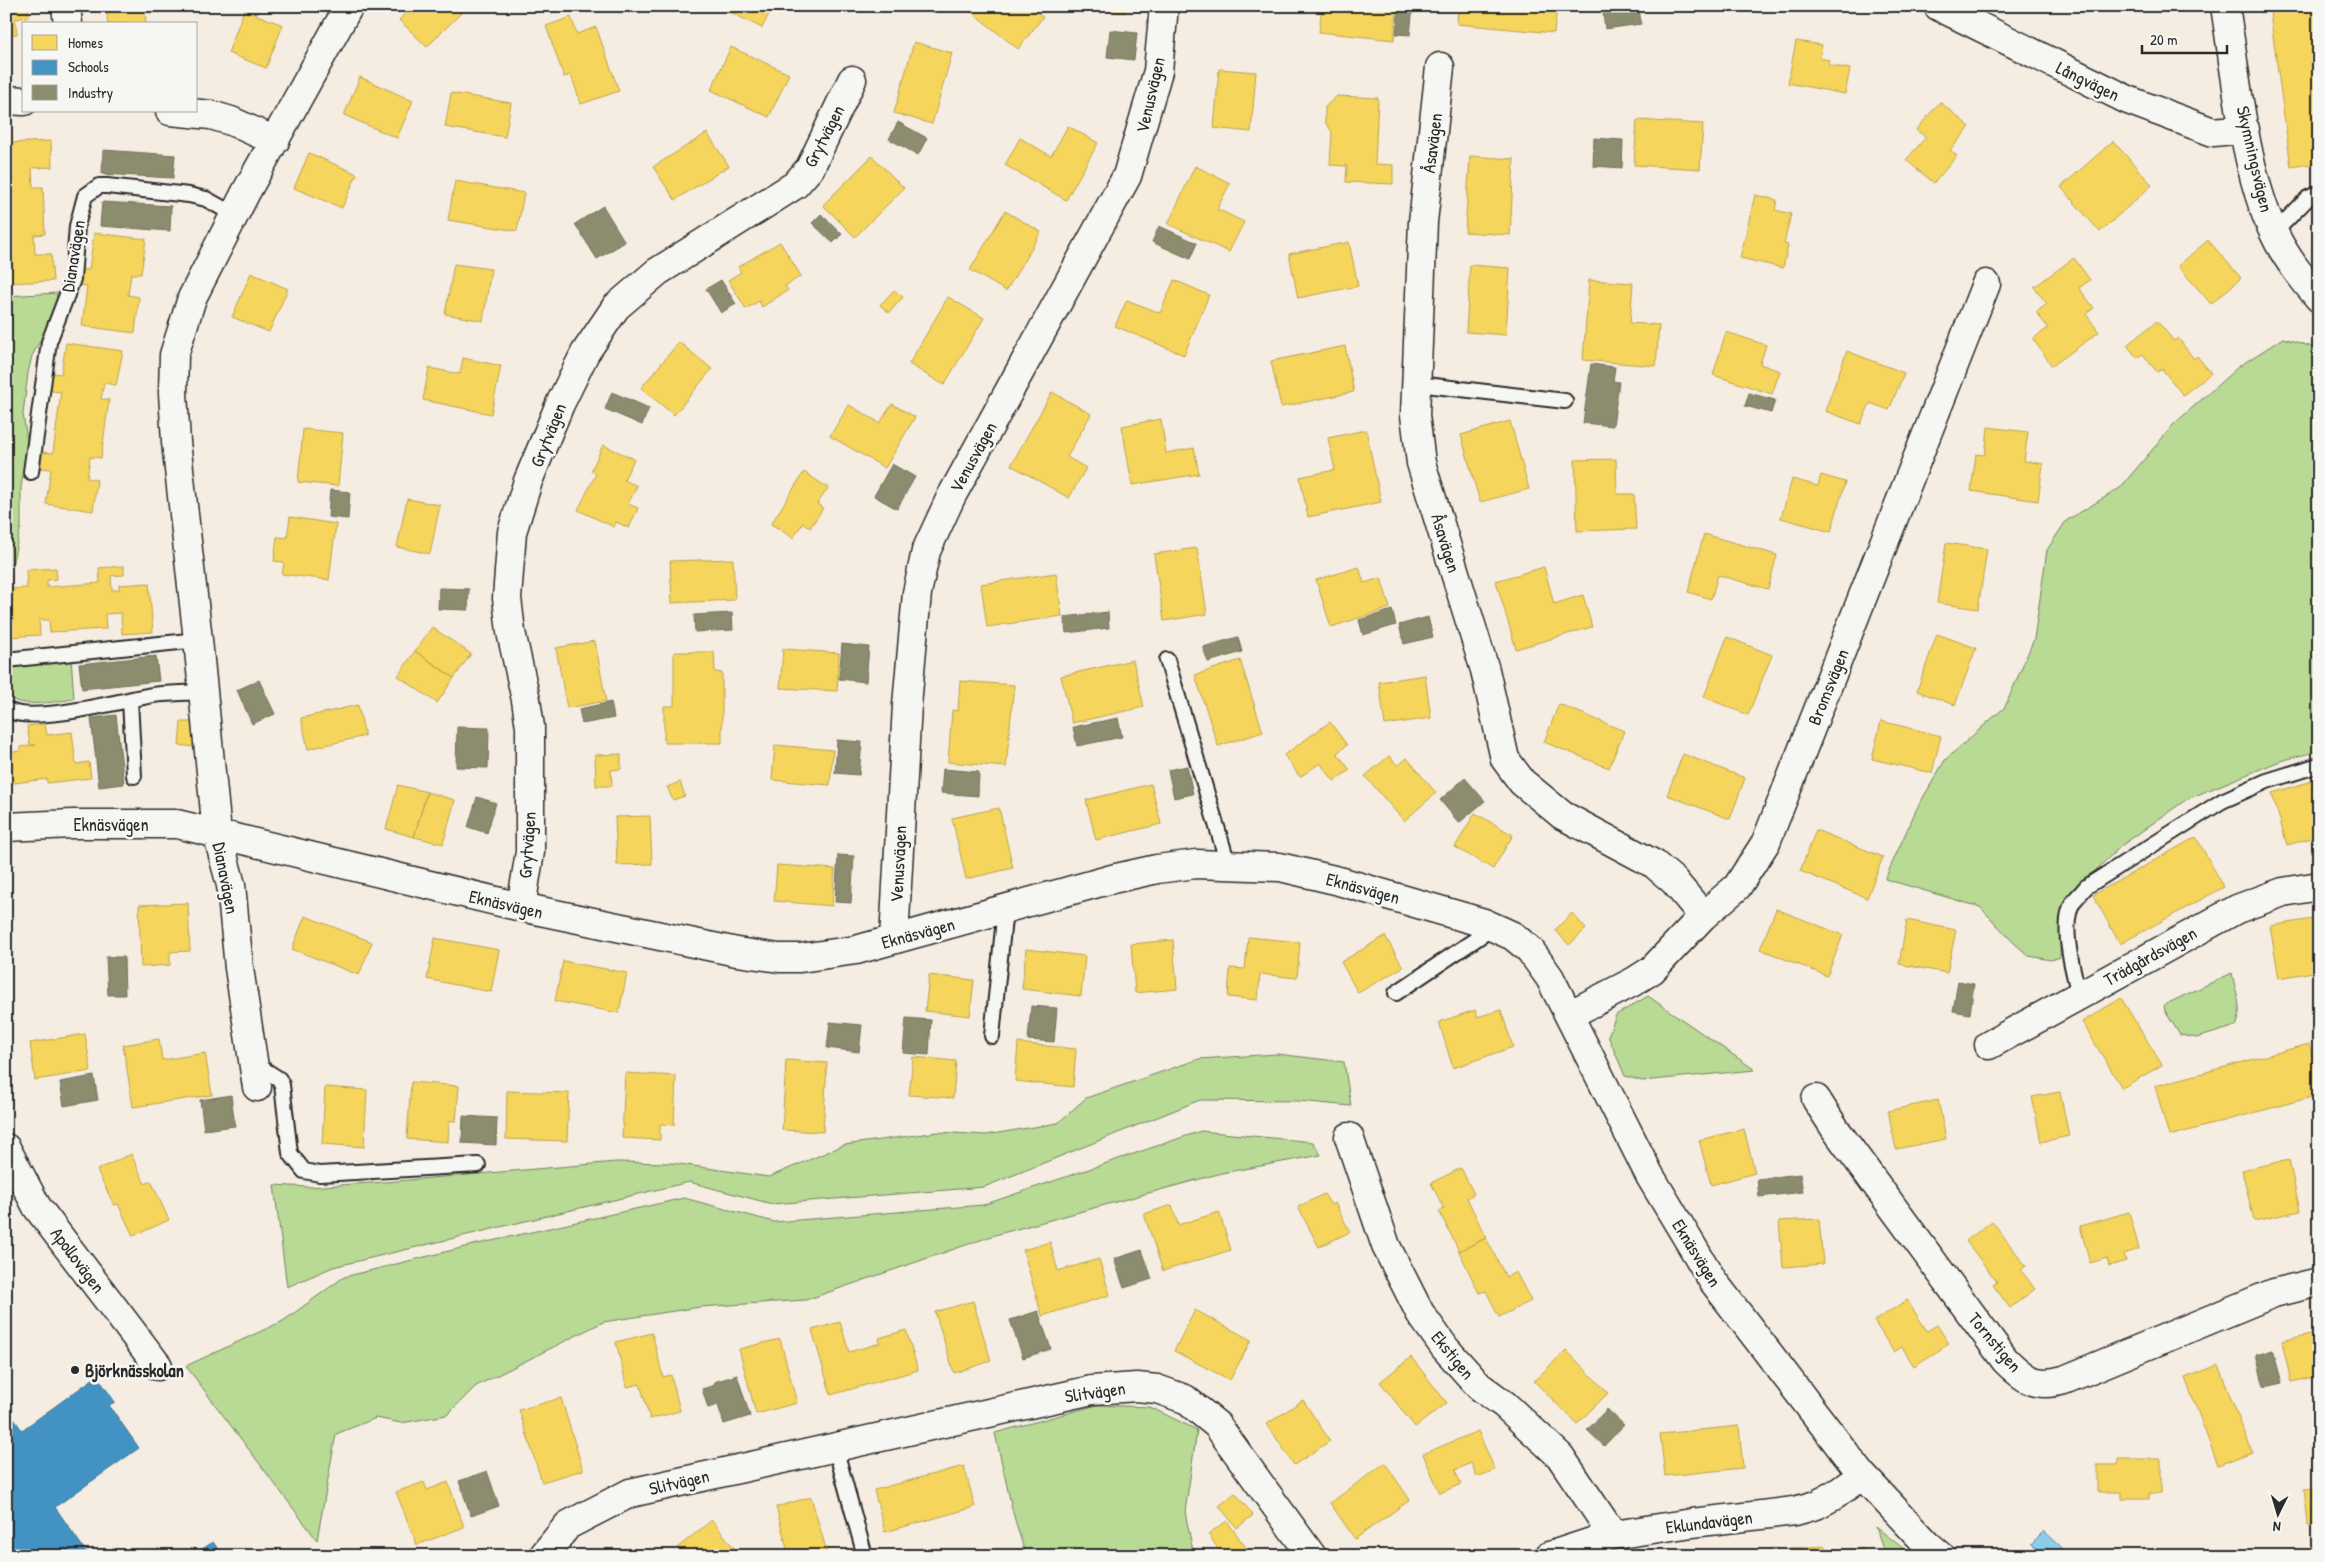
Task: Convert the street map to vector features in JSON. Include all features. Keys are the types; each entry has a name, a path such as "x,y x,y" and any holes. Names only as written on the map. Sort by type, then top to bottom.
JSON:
{"street":[{"path":"66,6 68,22"},
{"name":"Dianavägen","path":"256,1075 239,968 230,885 216,833 198,640 176,442 173,393 174,355 192,298 349,6"},
{"name":"Venusvägen","path":"894,939 912,650 917,593 926,551 951,498 1127,176 1158,71 1164,6"},
{"name":"Långvägen","path":"1938,6 2128,100 2213,132 2245,129"},
{"name":"Skymningsvägen","path":"2225,6 2245,129 2263,205 2274,233 2296,271 2319,298"},
{"name":"Åsavägen","path":"1440,67 1423,222 1415,414 1421,463 1486,670 1506,759 1522,782 1562,815 1654,864 1674,881 1703,916"},
{"name":"Grytvägen","path":"521,907 530,852 530,727 511,632 507,598 512,532 528,482 560,404 585,353 616,307 657,272 744,219 795,185 810,168 852,80"},
{"path":"6,100 22,101"},
{"path":"180,112 210,115 231,121 275,141"},
{"name":"Bromsvägen","path":"1569,1015 1652,970 1703,916 1737,887 1766,842 1986,284"},
{"name":"Eknäsvägen","path":"6,827 73,824 177,824 521,907 737,952 779,958 800,958 856,950 1112,879 1157,869 1196,864 1228,864 1280,868 1339,881 1460,914 1513,936 1530,950 1550,978 1650,1176 1713,1281 1862,1475 1928,1545 1941,1556"},
{"name":"Trädgårdsvägen","path":"1989,1045 2237,909 2283,892 2319,886"},
{"name":"Tornstigen","path":"1816,1099 1836,1130 2005,1360 2017,1372 2034,1383 2050,1384 2064,1380 2274,1293 2319,1282"},
{"name":"Ekstigen","path":"1349,1137 1386,1246 1420,1313 1445,1348 1479,1386 1505,1405 1560,1456 1613,1535"},
{"name":"Apollovägen","path":"6,1148 37,1207 158,1366"},
{"name":"Slitvägen","path":"543,1556 568,1525 630,1493 1092,1390 1114,1387 1157,1389 1185,1399 1218,1424 1312,1556"},
{"name":"Eklundavägen","path":"1549,1556 1613,1535 1692,1523 1795,1511 1816,1505 1862,1475"}],"lane":[{"name":"Dianavägen","path":"32,472 49,342 73,279 77,226 85,196 99,186 189,195 206,199 235,215"},
{"path":"2274,233 2308,198 2319,193"},
{"path":"1417,384 1565,401"},
{"path":"6,660 198,640"},
{"path":"1167,660 1228,864"},
{"path":"6,709 16,715 77,712 155,695 203,692"},
{"path":"130,700 134,776"},
{"path":"2079,995 2068,941 2070,910 2073,902 2086,887 2222,801 2268,781 2319,765"},
{"path":"992,1036 1005,909"},
{"path":"1396,993 1494,927"},
{"name":"Dianavägen","path":"256,1075 279,1080 282,1085 290,1153 304,1171 320,1174 478,1165"},
{"path":"835,1447 865,1556"}],"green space":[{"path":"57,293 55,313 32,356 28,373 23,414 28,447 21,487 21,526 12,565 6,564 6,296"},
{"path":"2283,338 2319,349 2319,751 2280,761 2187,799 2121,846 2073,892 2061,922 2060,957 2051,960 2029,956 1980,907 1885,879 1916,810 1945,760 2005,707 2034,639 2047,550 2066,521 2120,488 2174,424 2238,367"},
{"path":"71,658 74,699 47,703 26,703 10,698 6,692 6,672 14,664"},
{"path":"2232,973 2239,1007 2236,1026 2197,1038 2180,1035 2165,1011 2164,1005"},
{"path":"1648,996 1755,1070 1642,1081 1625,1076 1608,1036 1616,1015"},
{"path":"1277,1054 1344,1062 1351,1106 1298,1101 1200,1100 984,1187 772,1204 689,1182 333,1267 287,1287 274,1185 308,1187 385,1182 616,1162 672,1163 769,1177 844,1145 938,1132 986,1135 1058,1123 1086,1098 1199,1059"},
{"path":"1201,1131 1313,1142 1321,1155 1222,1173 995,1235 806,1300 700,1307 603,1322 476,1386 447,1415 401,1423 376,1418 336,1434 317,1540 186,1366 283,1321 344,1277 469,1246 684,1198 774,1222 983,1205"},
{"path":"1097,1405 1150,1407 1197,1430 1185,1512 1194,1556 1026,1556 1013,1513 995,1433"},
{"path":"1876,1527 1913,1556 1885,1556"}],"water":[{"path":"2044,1531 2070,1555 2044,1556 2031,1544"}],"building: Homes":[{"path":"6,6 28,6 29,17 15,19 17,34 6,35"},
{"path":"145,6 146,22 108,22 106,8"},
{"path":"412,6 468,6 427,47 399,20"},
{"path":"718,6 773,6 762,28"},
{"path":"964,6 1030,6 1043,17 1018,49"},
{"path":"1085,6 1126,6 1125,13 1085,8"},
{"path":"1322,6 1397,8 1394,40 1319,32"},
{"path":"1458,6 1557,6 1554,33 1457,24"},
{"path":"2269,6 2319,6 2319,163 2291,167"},
{"path":"244,10 283,25 266,68 228,53"},
{"path":"571,17 577,34 596,27 619,91 581,104 571,75 564,77 546,26"},
{"path":"1796,41 1822,45 1820,58 1829,60 1828,65 1850,69 1845,94 1788,83"},
{"path":"914,42 952,53 932,124 894,113"},
{"path":"731,47 789,74 769,117 711,90"},
{"path":"1219,69 1256,72 1251,132 1214,128"},
{"path":"360,77 413,101 397,138 344,115"},
{"path":"451,93 511,103 505,137 445,127"},
{"path":"1337,96 1378,98 1375,164 1393,165 1393,184 1346,182 1347,166 1330,165 1332,132 1325,122 1325,107"},
{"path":"1940,102 1970,127 1950,150 1957,156 1934,183 1906,160 1926,137 1916,130"},
{"path":"1637,120 1703,124 1700,169 1634,165"},
{"path":"1068,126 1098,143 1066,200 1005,165 1020,138 1051,156"},
{"path":"707,133 729,166 675,200 653,167"},
{"path":"51,141 52,167 32,168 33,187 43,187 45,234 34,235 35,254 51,254 53,281 6,283 6,252 9,252 9,241 6,241 6,143"},
{"path":"2113,141 2152,185 2100,232 2061,187"},
{"path":"309,153 357,174 342,208 294,188"},
{"path":"872,156 904,188 855,237 823,205"},
{"path":"1470,156 1514,159 1510,235 1465,232"},
{"path":"1195,166 1230,183 1217,209 1244,222 1229,252 1168,224"},
{"path":"455,181 524,193 517,231 448,220"},
{"path":"1755,195 1777,200 1775,210 1791,214 1784,244 1788,245 1783,268 1740,258"},
{"path":"1005,211 1041,232 1006,291 970,270"},
{"path":"94,233 146,239 141,274 131,274 128,295 139,297 135,333 82,326 87,286 77,285 79,269 89,270"},
{"path":"2208,240 2241,278 2211,304 2178,266"},
{"path":"780,242 801,276 785,286 788,290 762,307 759,301 746,309 728,280 741,272 738,267"},
{"path":"1349,242 1358,286 1298,298 1289,254"},
{"path":"2074,258 2090,280 2079,288 2094,308 2086,314 2099,332 2052,366 2033,339 2048,328 2036,312 2047,304 2034,287"},
{"path":"454,264 491,269 483,321 445,314"},
{"path":"1470,265 1510,268 1506,335 1466,332"},
{"path":"251,273 288,289 269,332 232,317"},
{"path":"1174,280 1209,295 1184,355 1115,326 1127,300 1160,313"},
{"path":"1589,280 1633,283 1630,323 1659,325 1656,366 1583,360"},
{"path":"894,290 903,297 889,313 880,305"},
{"path":"948,297 984,318 944,385 909,364"},
{"path":"2157,321 2174,341 2178,338 2194,359 2197,356 2211,373 2183,395 2162,369 2157,372 2143,354 2137,358 2127,345"},
{"path":"1726,332 1766,345 1760,364 1780,371 1772,394 1713,375"},
{"path":"679,342 712,369 674,415 641,388"},
{"path":"66,343 123,351 116,385 104,383 101,399 109,400 101,458 90,457 87,478 97,480 93,511 46,504 51,469 39,468 42,452 53,453 61,392 51,391 53,373 61,374"},
{"path":"1345,346 1354,392 1281,407 1271,361"},
{"path":"1847,351 1904,373 1889,410 1870,403 1861,424 1825,411"},
{"path":"463,358 501,366 491,414 423,400 429,368 460,374"},
{"path":"1052,392 1091,414 1067,457 1086,468 1069,498 1011,465"},
{"path":"892,404 915,417 885,468 830,436 849,405 880,423"},
{"path":"1161,419 1166,453 1194,448 1199,474 1132,485 1122,426"},
{"path":"1510,421 1529,489 1480,502 1461,435"},
{"path":"1988,427 2028,432 2024,461 2043,464 2038,501 1971,491 1976,454 1985,455"},
{"path":"303,429 343,433 338,486 298,482"},
{"path":"1366,430 1381,502 1308,517 1300,477 1335,470 1328,438"},
{"path":"603,445 634,459 624,480 637,486 628,504 638,508 629,528 616,522 614,527 578,510 596,474 591,471"},
{"path":"1616,459 1617,494 1634,494 1636,529 1577,531 1575,460"},
{"path":"804,472 828,488 817,504 823,508 810,528 803,523 793,538 771,524"},
{"path":"1821,475 1845,482 1831,532 1781,518 1792,479 1818,486"},
{"path":"407,499 440,505 430,554 397,547"},
{"path":"290,517 336,524 329,580 282,574 284,562 274,561 277,537 287,538"},
{"path":"1704,534 1777,555 1768,589 1718,575 1711,599 1688,592"},
{"path":"1946,543 1987,549 1978,609 1937,603"},
{"path":"1197,548 1207,614 1164,621 1154,554"},
{"path":"733,559 735,600 672,603 670,561"},
{"path":"124,566 124,575 111,576 112,590 119,590 119,585 149,583 153,632 122,634 121,613 105,614 106,629 50,632 49,620 39,620 40,635 6,637 6,589 27,588 26,570 56,568 57,579 47,580 47,587 100,583 99,568"},
{"path":"1359,567 1364,583 1381,578 1390,608 1331,627 1316,580"},
{"path":"1544,567 1554,604 1583,595 1592,627 1516,649 1496,581"},
{"path":"1056,573 1062,616 987,627 981,584"},
{"path":"432,627 471,654 454,678 415,651"},
{"path":"1937,634 1976,648 1955,705 1917,691"},
{"path":"1727,637 1772,655 1748,715 1704,697"},
{"path":"595,641 606,701 567,708 556,648"},
{"path":"783,649 839,653 837,691 780,688"},
{"path":"415,651 454,678 437,703 398,676"},
{"path":"674,652 714,652 715,672 722,673 722,743 664,743 664,706 674,706"},
{"path":"1133,660 1144,707 1072,723 1061,676"},
{"path":"1240,660 1263,732 1218,746 1195,675"},
{"path":"1425,675 1431,718 1385,725 1379,682"},
{"path":"960,681 1014,685 1006,767 948,762 952,710 958,711"},
{"path":"1559,704 1624,731 1609,768 1544,742"},
{"path":"358,705 365,736 308,749 301,718"},
{"path":"1881,721 1941,736 1932,773 1872,759"},
{"path":"181,722 194,722 193,747 179,745"},
{"path":"1330,722 1347,745 1337,753 1350,770 1334,781 1320,763 1300,777 1284,755"},
{"path":"45,724 47,735 72,732 76,764 89,762 91,778 47,783 47,779 6,784 6,753 20,751 20,747 36,745 30,745 27,726"},
{"path":"775,745 833,750 830,785 772,780"},
{"path":"621,754 621,769 611,770 612,786 596,786 595,755"},
{"path":"1683,754 1745,778 1730,819 1667,795"},
{"path":"1389,756 1398,766 1407,758 1436,793 1404,821 1365,776"},
{"path":"2319,779 2319,836 2287,845 2272,793"},
{"path":"680,782 685,796 673,800 667,787"},
{"path":"1151,784 1161,824 1096,840 1086,800"},
{"path":"398,785 427,792 414,837 386,829"},
{"path":"427,792 455,800 443,844 414,837"},
{"path":"999,808 1013,868 966,879 952,818"},
{"path":"1475,813 1513,835 1493,869 1455,847"},
{"path":"650,816 652,864 617,865 615,817"},
{"path":"1816,830 1883,857 1867,898 1800,871"},
{"path":"2196,837 2224,887 2120,944 2093,895"},
{"path":"777,865 835,869 832,906 774,901"},
{"path":"188,903 190,951 170,952 170,965 141,967 139,905"},
{"path":"1776,909 1843,935 1827,976 1760,949"},
{"path":"1572,913 1586,929 1569,945 1555,930"},
{"path":"305,916 372,942 359,975 292,949"},
{"path":"2319,918 2319,971 2279,978 2270,926"},
{"path":"1907,920 1956,930 1947,973 1899,964"},
{"path":"1385,936 1403,967 1358,993 1341,962"},
{"path":"1248,937 1300,942 1297,978 1260,974 1258,1000 1228,997 1230,968 1245,969"},
{"path":"435,938 499,950 491,992 427,979"},
{"path":"1173,940 1177,989 1135,993 1131,944"},
{"path":"1026,949 1085,956 1081,996 1022,989"},
{"path":"563,961 627,973 619,1013 555,1001"},
{"path":"929,975 974,980 970,1016 925,1011"},
{"path":"2121,998 2162,1065 2122,1088 2082,1022"},
{"path":"1475,1010 1477,1017 1501,1010 1513,1047 1453,1068 1439,1022"},
{"path":"85,1034 91,1071 35,1080 30,1043"},
{"path":"159,1039 162,1060 205,1053 212,1095 133,1107 123,1045"},
{"path":"1018,1043 1076,1049 1073,1087 1015,1081"},
{"path":"2309,1044 2319,1081 2319,1095 2169,1136 2155,1086"},
{"path":"913,1057 956,1061 953,1098 909,1095"},
{"path":"786,1060 827,1063 823,1132 782,1130"},
{"path":"625,1073 676,1076 674,1125 660,1124 660,1140 622,1138"},
{"path":"411,1082 459,1086 456,1121 449,1121 448,1142 407,1139"},
{"path":"325,1087 367,1090 364,1147 322,1144"},
{"path":"507,1091 569,1093 567,1141 506,1139"},
{"path":"2060,1092 2069,1136 2041,1142 2032,1097"},
{"path":"1938,1100 1946,1139 1896,1149 1888,1111"},
{"path":"1744,1129 1755,1173 1711,1185 1699,1140"},
{"path":"131,1154 145,1184 151,1181 169,1220 133,1236 118,1204 114,1205 97,1170"},
{"path":"2289,1160 2300,1211 2254,1221 2242,1170"},
{"path":"1461,1168 1474,1194 1467,1198 1486,1238 1459,1251 1439,1211 1444,1209 1431,1183"},
{"path":"1324,1194 1331,1205 1335,1203 1350,1232 1319,1247 1298,1207"},
{"path":"1172,1205 1178,1225 1219,1212 1231,1250 1163,1271 1144,1214"},
{"path":"2129,1212 2139,1249 2124,1254 2126,1261 2109,1266 2107,1258 2090,1263 2080,1226"},
{"path":"1819,1219 1823,1264 1783,1267 1779,1221"},
{"path":"1992,1221 2026,1266 2021,1270 2035,1289 2010,1308 1993,1285 1997,1282 1966,1241"},
{"path":"1486,1238 1506,1277 1516,1272 1531,1301 1499,1317 1486,1291 1479,1293 1459,1251"},
{"path":"1050,1242 1058,1271 1099,1259 1110,1295 1042,1316 1023,1250"},
{"path":"1907,1300 1927,1331 1937,1325 1949,1344 1914,1366 1902,1347 1894,1352 1874,1321"},
{"path":"973,1301 991,1361 954,1373 935,1312"},
{"path":"1195,1310 1251,1340 1230,1380 1174,1351"},
{"path":"840,1322 849,1352 880,1343 879,1338 906,1330 918,1370 831,1395 812,1330"},
{"path":"2319,1332 2319,1376 2291,1382 2282,1341"},
{"path":"652,1333 663,1377 671,1375 680,1411 650,1419 640,1384 627,1387 616,1342"},
{"path":"780,1339 797,1403 756,1414 739,1349"},
{"path":"1566,1350 1608,1393 1577,1424 1534,1381"},
{"path":"1411,1357 1447,1403 1415,1427 1380,1382"},
{"path":"2218,1365 2252,1452 2218,1465 2185,1378"},
{"path":"561,1398 583,1470 542,1482 519,1410"},
{"path":"1303,1400 1330,1441 1294,1465 1267,1424"},
{"path":"1739,1426 1743,1468 1665,1476 1660,1434"},
{"path":"1478,1431 1495,1470 1477,1477 1471,1463 1455,1470 1461,1484 1440,1493 1423,1454"},
{"path":"2118,1459 2161,1459 2161,1493 2149,1493 2149,1499 2122,1499 2122,1492 2097,1492 2097,1465 2118,1465"},
{"path":"1385,1463 1410,1500 1355,1539 1330,1503"},
{"path":"964,1466 975,1507 885,1532 874,1490"},
{"path":"424,1482 427,1490 448,1482 464,1527 417,1545 396,1492"},
{"path":"2319,1487 2319,1525 2308,1526 2304,1488"},
{"path":"1235,1493 1253,1515 1237,1528 1219,1506"},
{"path":"811,1497 828,1556 789,1556 776,1507"},
{"path":"712,1520 740,1556 683,1556 677,1548"},
{"path":"1227,1521 1249,1552 1243,1556 1223,1556 1208,1534"},
{"path":"1825,1546 1825,1551 1863,1549 1863,1556 1789,1556 1789,1548"}],"building: Schools":[{"path":"97,1376 115,1402 109,1405 139,1448 55,1507 89,1556 6,1556 6,1512 14,1507 6,1496 6,1408 22,1430"},
{"path":"213,1542 223,1556 192,1556"}],"building: Industry":[{"path":"1396,6 1413,6 1410,35 1396,34 1399,7"},
{"path":"1639,8 1641,24 1605,29 1603,13"},
{"path":"1110,30 1137,33 1134,60 1107,57"},
{"path":"898,122 927,138 918,155 889,139"},
{"path":"1594,138 1623,140 1622,168 1593,166"},
{"path":"103,150 175,155 173,178 102,174"},
{"path":"102,202 171,206 170,231 100,226"},
{"path":"603,206 625,242 597,259 575,224"},
{"path":"821,214 842,234 833,243 812,223"},
{"path":"1159,226 1197,243 1190,259 1152,242"},
{"path":"721,280 736,304 721,313 706,289"},
{"path":"1591,364 1615,367 1613,381 1619,382 1613,426 1583,423"},
{"path":"612,392 649,408 642,425 605,409"},
{"path":"1749,393 1775,400 1771,413 1745,406"},
{"path":"892,464 915,477 897,509 874,496"},
{"path":"330,490 350,492 348,519 328,517"},
{"path":"439,588 469,589 468,610 438,609"},
{"path":"1392,610 1396,625 1363,635 1359,620"},
{"path":"1108,612 1109,628 1066,633 1064,617"},
{"path":"732,613 733,630 695,632 694,615"},
{"path":"1428,617 1433,637 1404,644 1399,625"},
{"path":"1238,637 1242,652 1208,662 1203,647"},
{"path":"842,644 869,647 866,682 839,679"},
{"path":"156,656 159,681 82,689 79,664"},
{"path":"259,680 275,714 252,724 237,690"},
{"path":"611,702 614,718 582,724 579,709"},
{"path":"116,715 124,784 99,787 91,718"},
{"path":"1118,718 1122,737 1077,746 1073,727"},
{"path":"457,727 489,728 488,768 456,767"},
{"path":"837,740 862,742 859,775 835,773"},
{"path":"1187,766 1193,794 1174,798 1168,770"},
{"path":"943,769 979,772 978,796 941,793"},
{"path":"1465,778 1485,801 1459,823 1440,800"},
{"path":"477,797 496,803 487,833 468,827"},
{"path":"838,855 854,856 851,903 835,902"},
{"path":"106,957 124,957 125,995 108,995"},
{"path":"1958,981 1974,984 1970,1014 1953,1011"},
{"path":"1031,1006 1057,1008 1054,1042 1028,1040"},
{"path":"906,1018 931,1020 929,1055 903,1053"},
{"path":"830,1022 862,1025 859,1052 827,1048"},
{"path":"94,1076 98,1100 64,1106 60,1082"},
{"path":"231,1095 235,1126 204,1130 200,1100"},
{"path":"463,1116 497,1118 496,1145 462,1143"},
{"path":"1800,1174 1803,1192 1759,1197 1757,1179"},
{"path":"1142,1250 1152,1279 1124,1288 1114,1259"},
{"path":"1038,1311 1051,1349 1023,1358 1010,1320"},
{"path":"2273,1350 2282,1383 2264,1387 2256,1355"},
{"path":"737,1375 750,1416 724,1424 718,1405 708,1408 702,1389 715,1385 714,1382"},
{"path":"1607,1409 1624,1425 1604,1446 1587,1430"},
{"path":"487,1471 499,1506 471,1516 459,1481"}],"place":[{"name":"Björknässkolan","path":"75,1370"}]}
